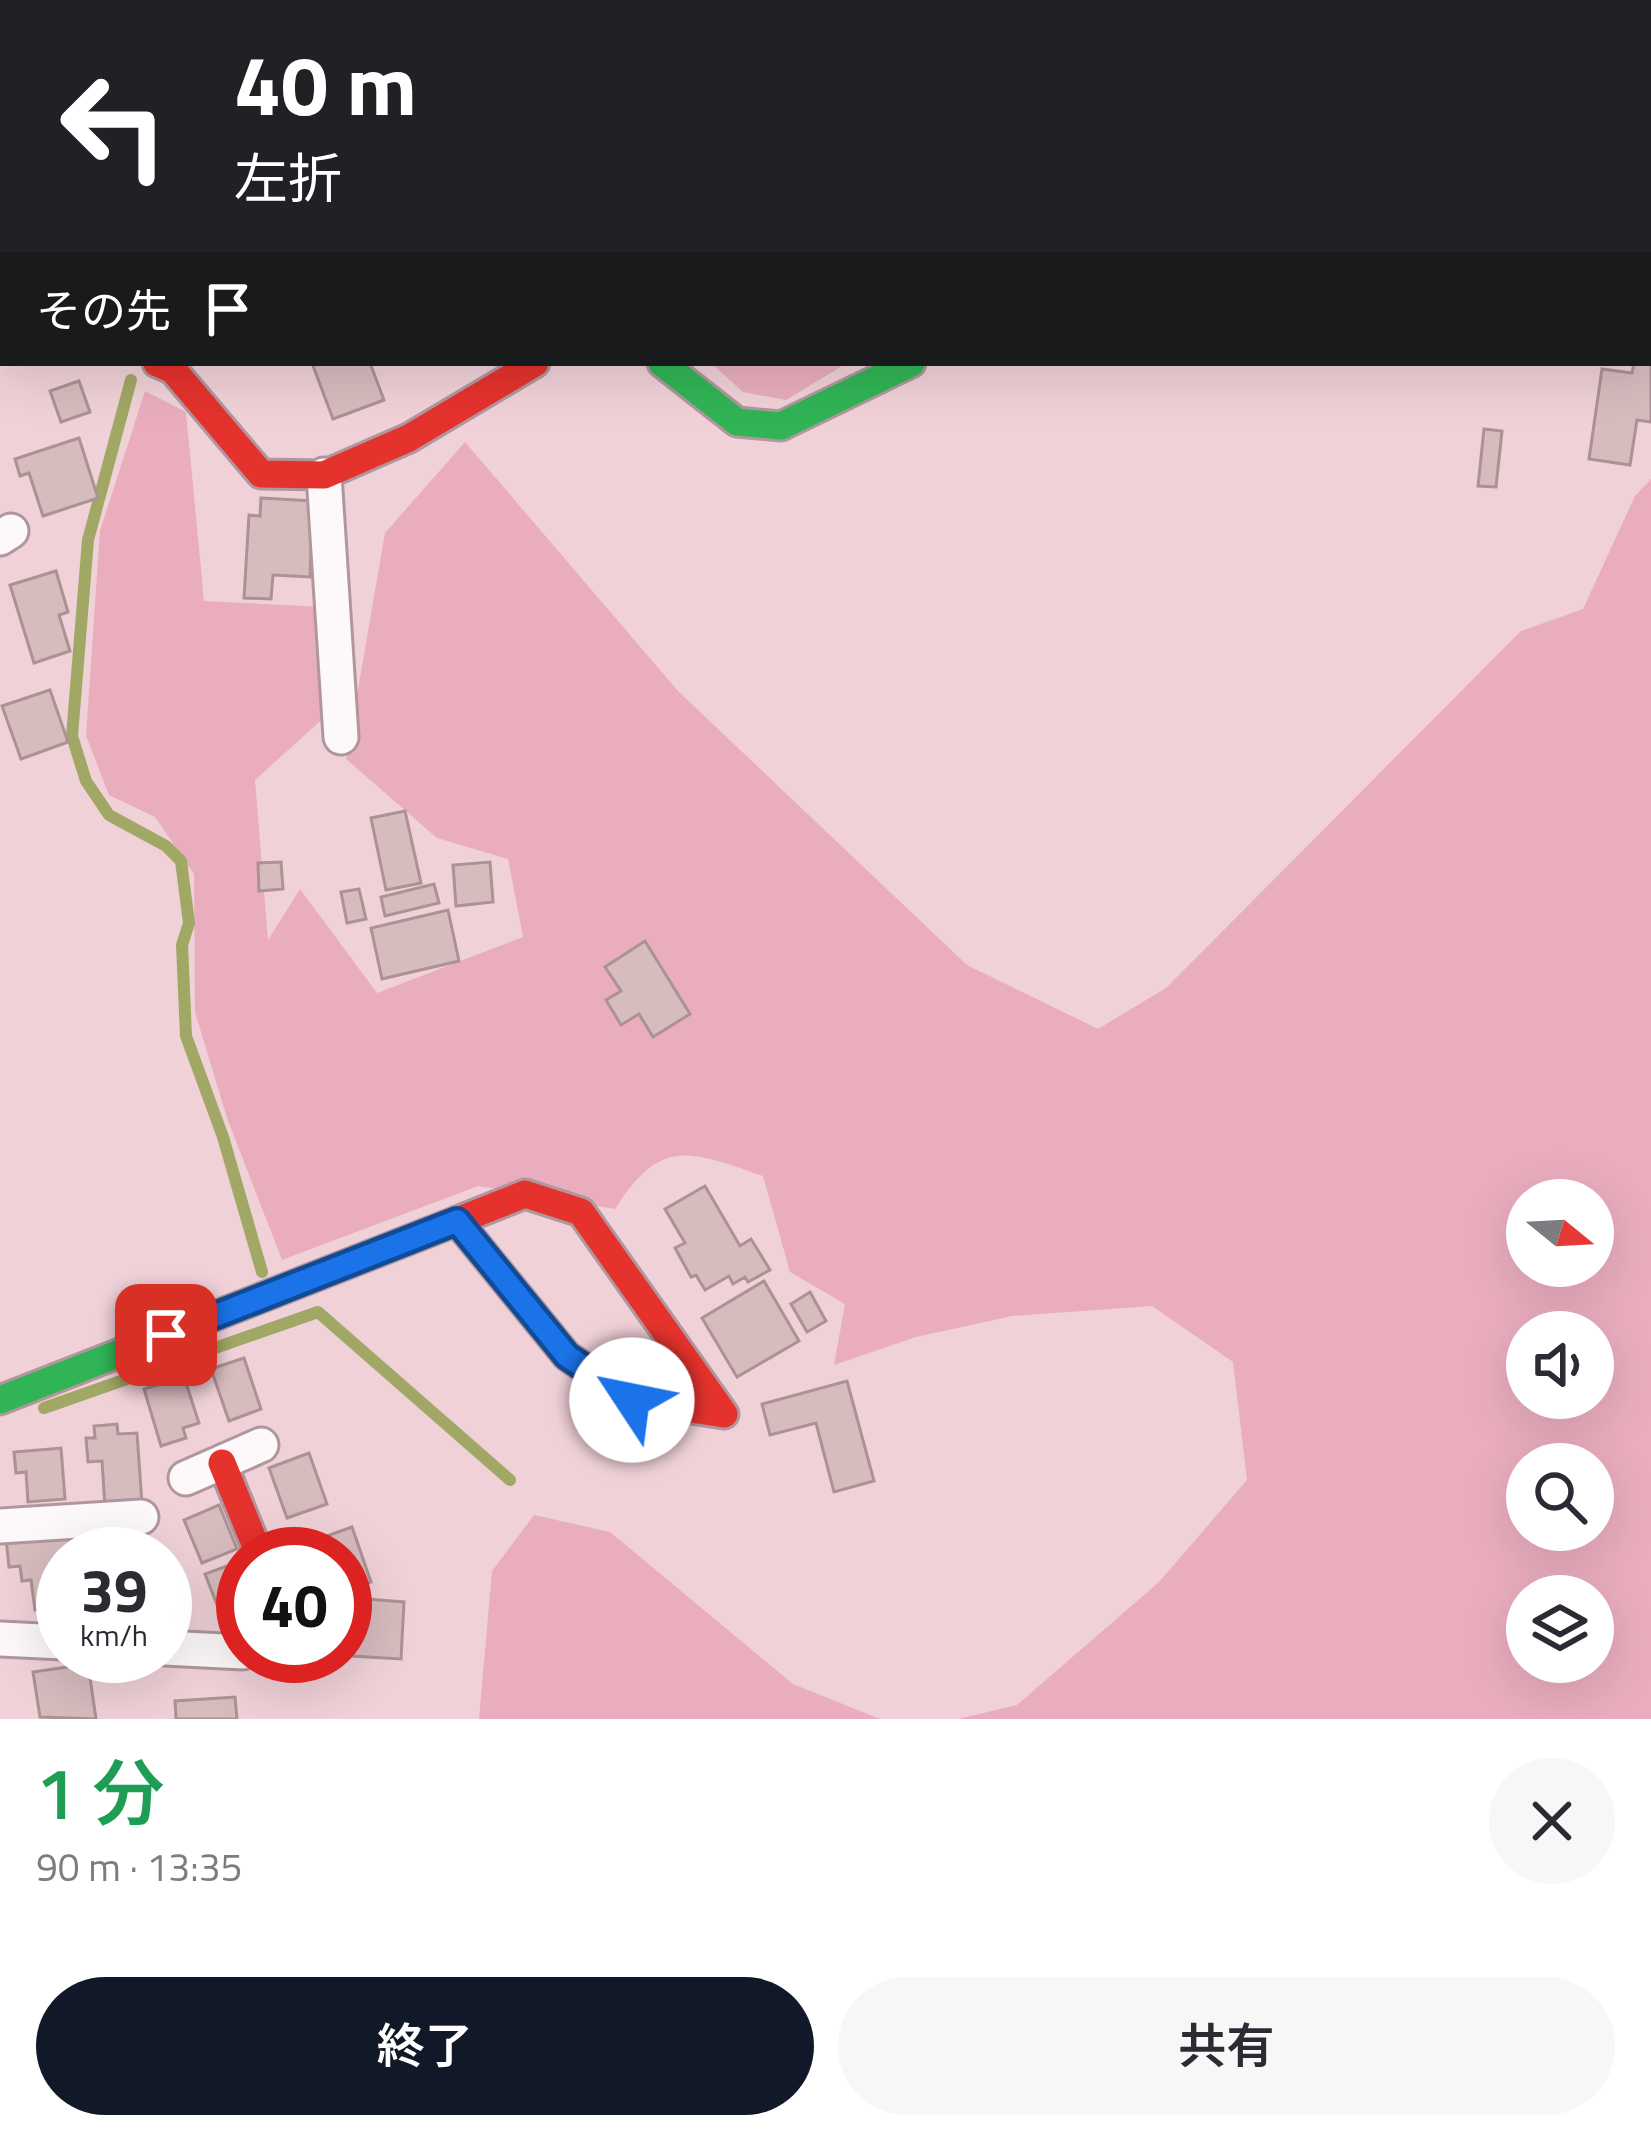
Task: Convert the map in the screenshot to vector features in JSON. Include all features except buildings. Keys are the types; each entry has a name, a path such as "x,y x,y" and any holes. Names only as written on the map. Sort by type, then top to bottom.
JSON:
{"street":[{"path":"164,366 173,370 261,474 324,475 409,438 530,366"},
{"path":"666,366 737,422 781,427 905,366"},
{"path":"324,475 341,737"},
{"path":"0,1400 525,1194 581,1212 724,1414 632,1400 567,1356 457,1221"},
{"path":"186,1478 261,1445"},
{"path":"222,1463 248,1527"},
{"path":"0,1526 141,1517"},
{"path":"0,1639 36,1641"}],"shaded area":[{"path":"714,366 842,366 786,400 743,392"},
{"path":"145,391 186,412 204,601 323,607 327,715 255,780 268,940 300,889 377,993 523,937 508,859 437,838 346,759 385,533 465,442 678,691 967,965 1098,1029 1166,988 1521,631 1583,609 1635,496 1651,479 1651,1719 958,1719 1017,1705 1159,1582 1247,1480 1233,1362 1152,1306 1012,1316 916,1337 834,1365 845,1304 790,1272 763,1176 696,1156 663,1160 647,1170 615,1209 478,1186 282,1260 227,1118 195,1012 194,874 155,817 109,795 86,736 100,531"},
{"path":"534,1515 610,1532 793,1684 880,1719 479,1719 492,1571"}],"waterway":[{"path":"131,380 88,540 72,736 86,781 109,815 166,846 181,861 189,923 182,945 186,1036 223,1137 262,1272"},
{"path":"44,1408 318,1312 510,1480"}],"traffic: fast":[{"path":"666,366 737,422 781,426 905,366"},
{"path":"0,1400 457,1221"}],"traffic: jam":[{"path":"164,366 173,370 261,474 324,475 409,438 530,366"},
{"path":"525,1194 581,1212 724,1414 632,1400 567,1356 457,1221 525,1194"},
{"path":"222,1463 248,1527"}],"route":[{"path":"166,1335 457,1221 567,1356 632,1400"}]}
